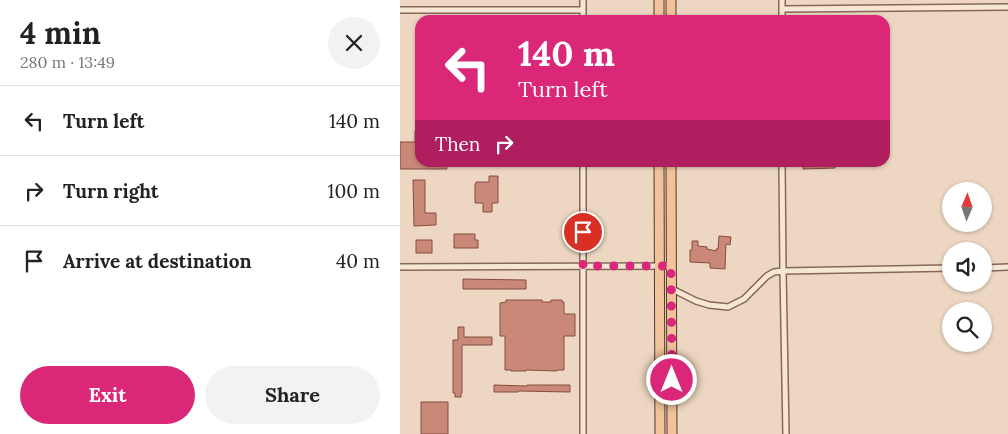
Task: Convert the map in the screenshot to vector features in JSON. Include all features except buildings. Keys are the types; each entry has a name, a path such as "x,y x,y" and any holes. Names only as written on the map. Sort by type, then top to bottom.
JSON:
{"main road":[{"path":"660,0 660,15"},
{"path":"671,0 671,15"},
{"path":"659,167 660,434"},
{"path":"671,167 672,434"}],"street":[{"path":"583,0 583,15"},
{"path":"782,0 782,15"},
{"path":"782,9 1008,7"},
{"path":"400,10 583,10"},
{"path":"583,167 583,434"},
{"path":"782,167 786,434"},
{"path":"400,267 671,266"},
{"path":"992,268 1008,267"},
{"path":"672,289 696,301 709,305 728,307 744,299 767,276 774,272 942,268"}],"route":[{"path":"583,232 583,266 671,266 672,380"}]}
